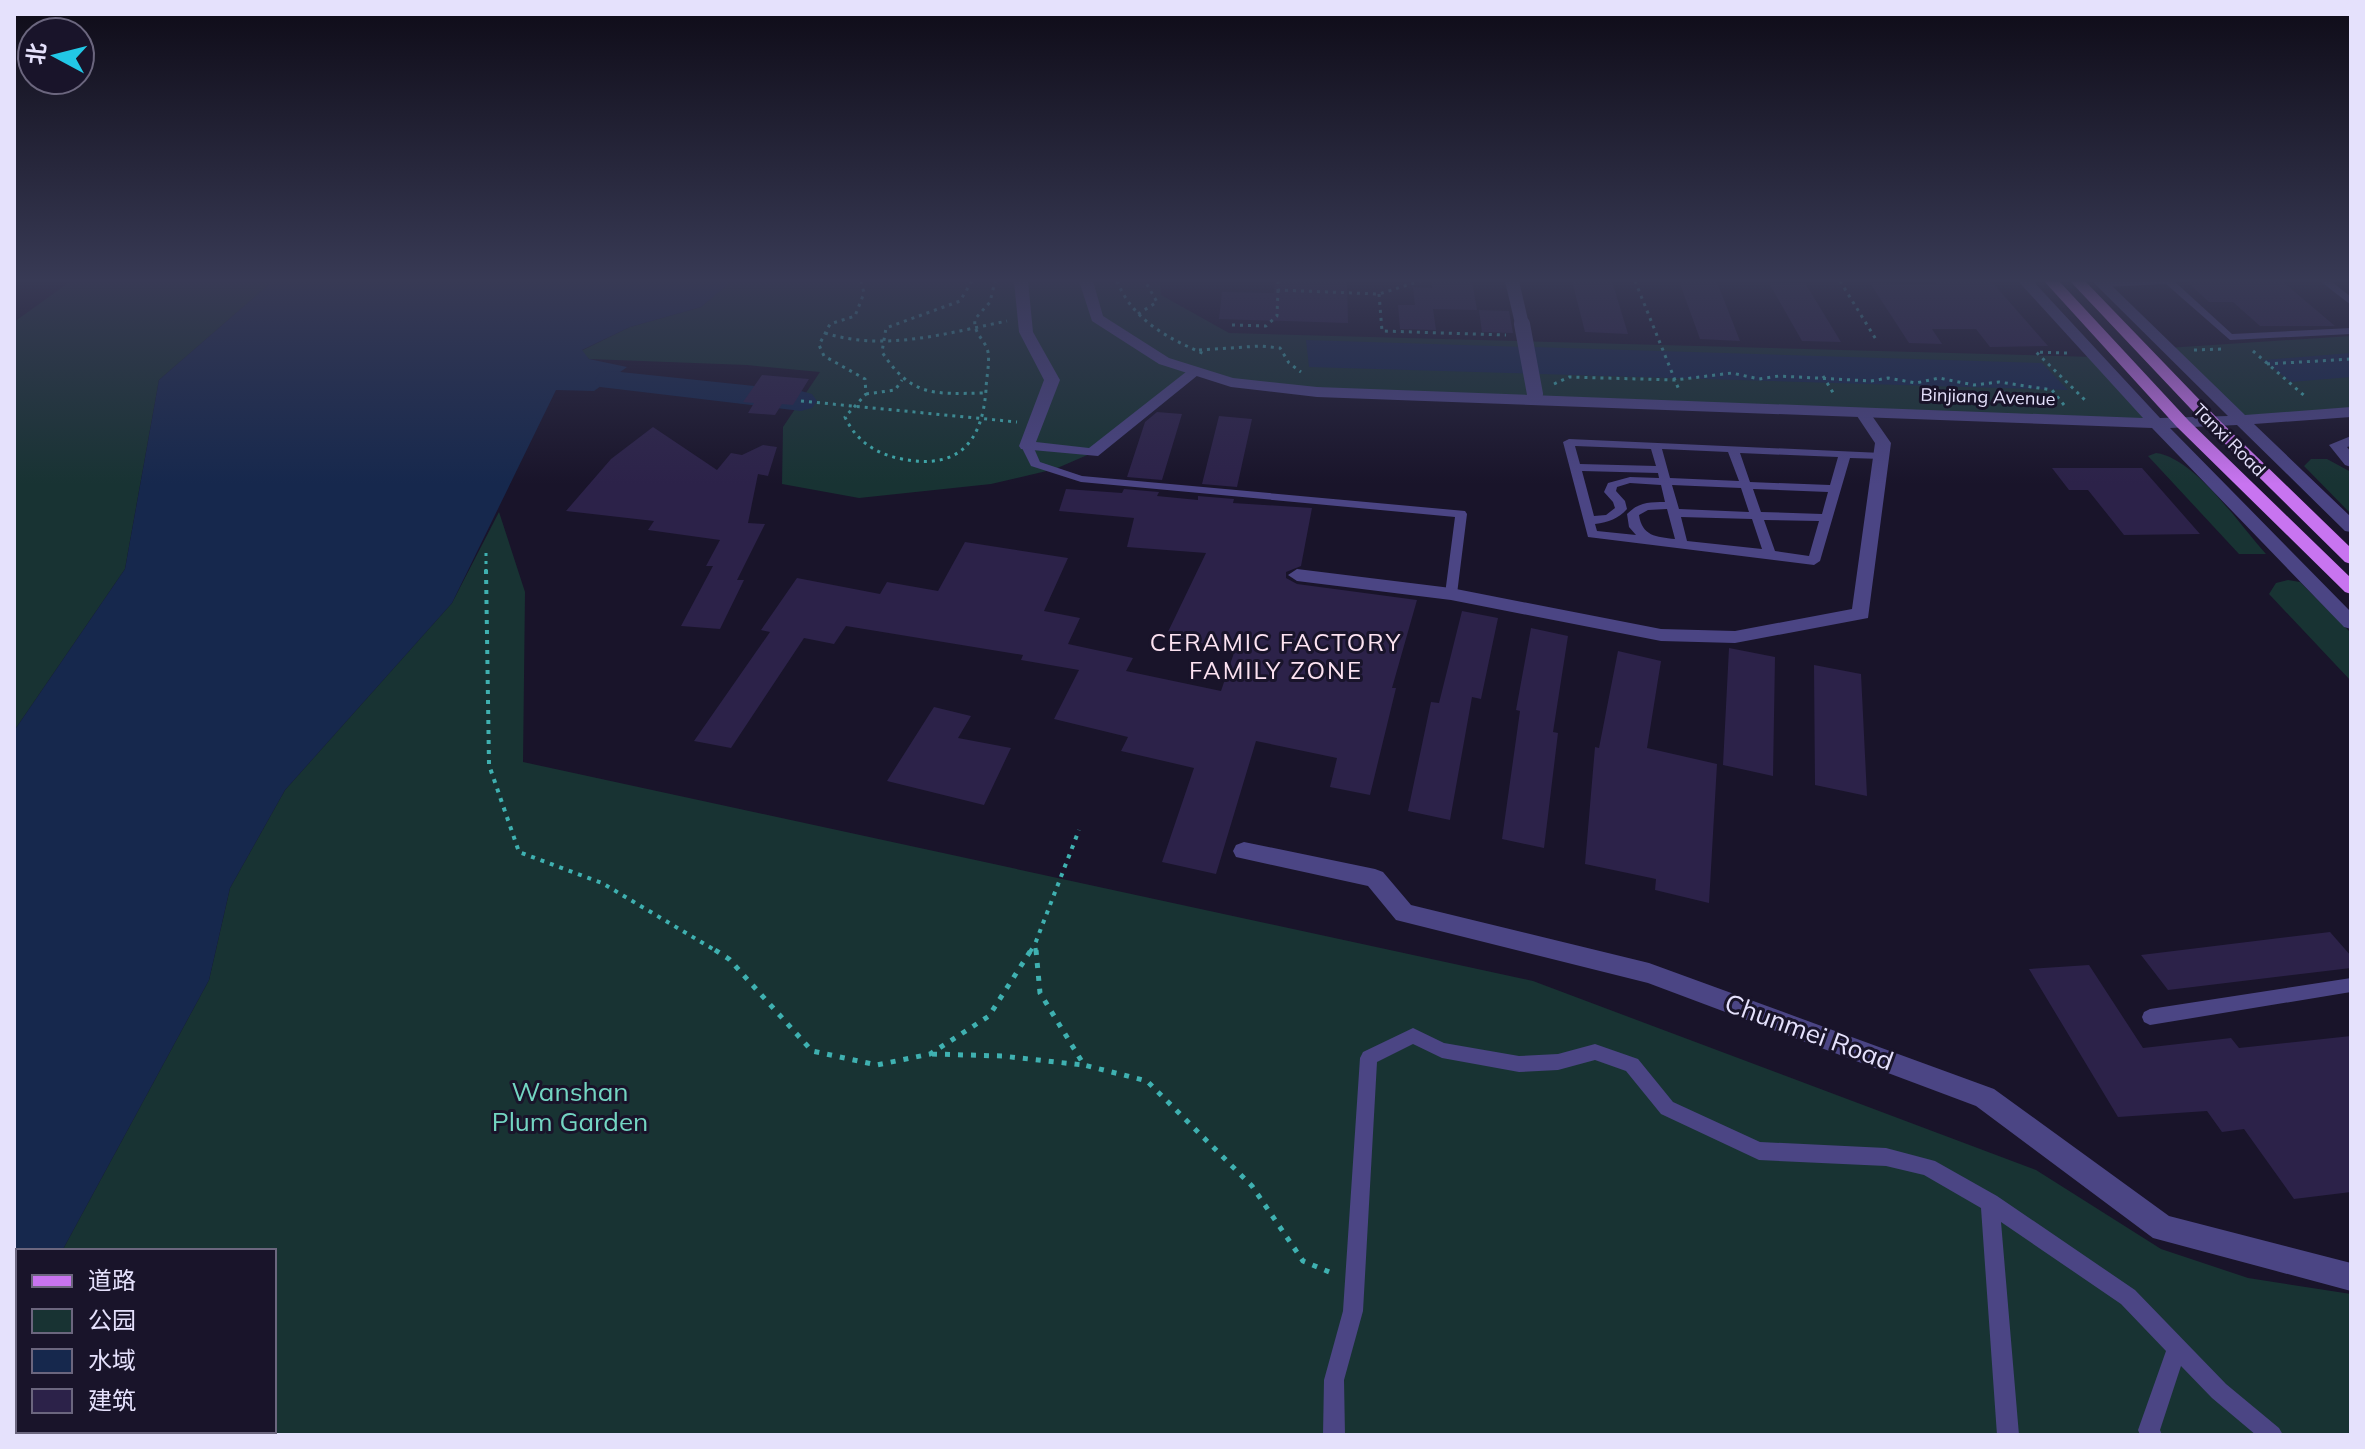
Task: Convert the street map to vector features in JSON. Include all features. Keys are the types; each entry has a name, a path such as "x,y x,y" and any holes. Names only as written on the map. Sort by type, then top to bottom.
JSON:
{"main road":[{"name":"Tanxi Road","path":"2113,349 2183,424 2351,588"},
{"name":"Tanxi Road","path":"2142,349 2351,558"}],"street":[{"path":"1035,349 1052,380 1027,446 1092,453 1196,371"},
{"name":"Binjiang Avenue","path":"1145,349 1164,361 1231,382 1317,392 1539,394 1863,413 2183,424 2351,412"},
{"path":"1528,349 1539,394"},
{"path":"2087,349 2351,623"},
{"path":"2168,349 2351,527"},
{"path":"1297,575 1451,594 1661,635 1735,637 1861,614 1883,443 1863,413"},
{"path":"2351,441 2337,445 2351,462"},
{"path":"2299,570 2351,606"},
{"name":"Chunmei Road","path":"1244,851 1375,878 1404,913 1649,973 1985,1097 2163,1228 2351,1277"}],"lane":[{"path":"1845,454 1814,561 1592,534 1569,442 1845,454 1882,456"},
{"path":"1027,446 1035,464 1081,479 1461,514 1451,594"},
{"path":"1656,446 1682,544"},
{"path":"1733,449 1770,554"},
{"path":"1575,467 1746,485 1835,489"},
{"path":"1588,521 1609,518 1621,509 1619,501 1610,492 1612,485 1665,476"},
{"path":"1648,540 1635,527 1633,514 1645,506 1757,516 1826,518"},
{"path":"2150,1017 2351,985"},
{"path":"1334,1435 1334,1380 1353,1311 1369,1058 1413,1036 1442,1050 1519,1064 1558,1062 1595,1052 1632,1065 1667,1108 1759,1151 1886,1157 1928,1167 1990,1203 2128,1297 2219,1391 2272,1435"},
{"path":"1990,1203 2008,1435"},
{"path":"2151,1435 2149,1430 2177,1348"}],"path":[{"path":"821,349 824,356 865,379 866,394"},
{"path":"882,349 902,379 934,394 984,393"},
{"path":"902,379 895,390 866,394 845,417 847,428 870,446 898,460 943,461 970,445 982,419 986,349"},
{"path":"1194,350 1239,349"},
{"path":"1280,349 1289,363 1309,378 1297,377"},
{"path":"1662,349 1675,380"},
{"path":"2069,349 2073,353 2036,352 2093,407 2079,407"},
{"path":"2171,352 2223,349"},
{"path":"2249,349 2309,400"},
{"path":"1194,350 1215,358"},
{"path":"2267,364 2351,359"},
{"path":"1539,394 1569,377 1675,380 1732,373 1759,379 1779,376 1871,381 1888,378 1916,383 1939,378 1974,385 1999,382 2052,390 2065,407 2050,406"},
{"path":"1821,398 1837,398 1824,378"},
{"path":"1539,394 1561,388"},
{"path":"801,401 1035,424"},
{"path":"486,553 489,765 519,852 602,883 729,959 812,1051 877,1065 930,1054 1002,1056 1084,1065 1147,1081 1252,1186 1303,1261 1355,1283"},
{"path":"930,1054 989,1016 1035,944 1079,830"},
{"path":"1035,944 1040,993 1084,1065"}],"green space":[{"path":"14,349 195,349 159,380 125,569 14,731"},
{"path":"1793,349 2095,357 2156,423 1536,401 1231,382 1196,371 1092,453 1055,469 991,484 859,498 782,484 783,427 820,372 747,365 589,359 581,351"},
{"path":"2168,349 2351,349 2351,412 2239,419"},
{"path":"2156,453 2171,458 2201,479 2266,554 2239,554 2148,456"},
{"path":"2311,459 2327,459 2351,472 2351,514 2304,466"},
{"name":"Wanshan Plum Garden","path":"499,512 525,592 523,762 1533,981 2036,1170 2161,1249 2248,1278 2351,1294 2351,1435 14,1435 16,1335 16,1433 276,1433 276,1249 63,1249 209,980 230,888 285,790 452,603"},
{"path":"2288,580 2300,582 2351,633 2351,681 2269,594 2276,583"}],"water":[{"path":"195,349 585,349 582,350 589,359 627,367 594,391 556,390 452,603 285,790 230,888 209,980 63,1249 16,1249 14,1339 14,731 125,569 159,380"},
{"path":"1307,349 1582,349 2042,363 2068,390 1309,367"},
{"path":"2351,353 2351,377 2291,382 2263,360"}],"building":[{"path":"762,375 809,379 793,405 782,404 775,415 748,413 754,403 743,402"},
{"path":"1157,412 1182,414 1162,480 1127,477 1145,422"},
{"path":"1219,416 1252,419 1237,487 1202,484"},
{"path":"653,427 717,470 731,453 742,455 763,445 777,447 768,476 758,474 748,523 765,524 737,580 744,580 720,629 681,626 713,566 706,566 720,540 648,530 654,521 566,511 611,459"},
{"path":"2052,468 2142,468 2200,534 2124,535 2088,490 2069,490"},
{"path":"1066,489 1122,493 1124,489 1159,492 1157,496 1198,500 1198,496 1234,499 1233,503 1312,508 1301,566 1286,572 1286,578 1297,584 1417,600 1392,688 1396,688 1370,795 1330,787 1337,758 1256,741 1216,874 1162,862 1194,768 1121,751 1128,737 1054,719 1079,670 1021,660 1023,655 846,626 834,644 804,638 731,748 694,741 770,632 761,630 797,578 880,594 887,582 938,591 965,542 1068,558 1044,611 1080,618 1068,644 1133,658 1126,671 1221,691 1235,650 1166,636 1206,553 1127,547 1134,518 1059,511"},
{"path":"1462,611 1498,618 1481,699 1472,697 1450,820 1408,811 1431,702 1439,703"},
{"path":"1531,628 1568,636 1553,732 1558,733 1544,848 1502,839 1520,711 1516,710"},
{"path":"1729,648 1775,657 1773,776 1723,765"},
{"path":"1618,651 1661,661 1647,748 1717,764 1709,903 1655,890 1656,879 1585,864 1595,747 1599,748"},
{"path":"1814,665 1861,674 1867,796 1815,785"},
{"path":"934,707 971,716 958,738 1011,748 984,805 887,781"},
{"path":"2330,932 2351,956 2351,968 2168,990 2141,955"},
{"path":"2089,965 2143,1048 2231,1038 2239,1048 2351,1036 2351,1192 2294,1199 2244,1129 2222,1132 2207,1111 2118,1117 2029,969"}],"waterway":[{"path":"611,380 801,401"}],"district":[{"name":"CERAMIC FACTORY FAMILY ZONE","path":"1276,657"}]}
